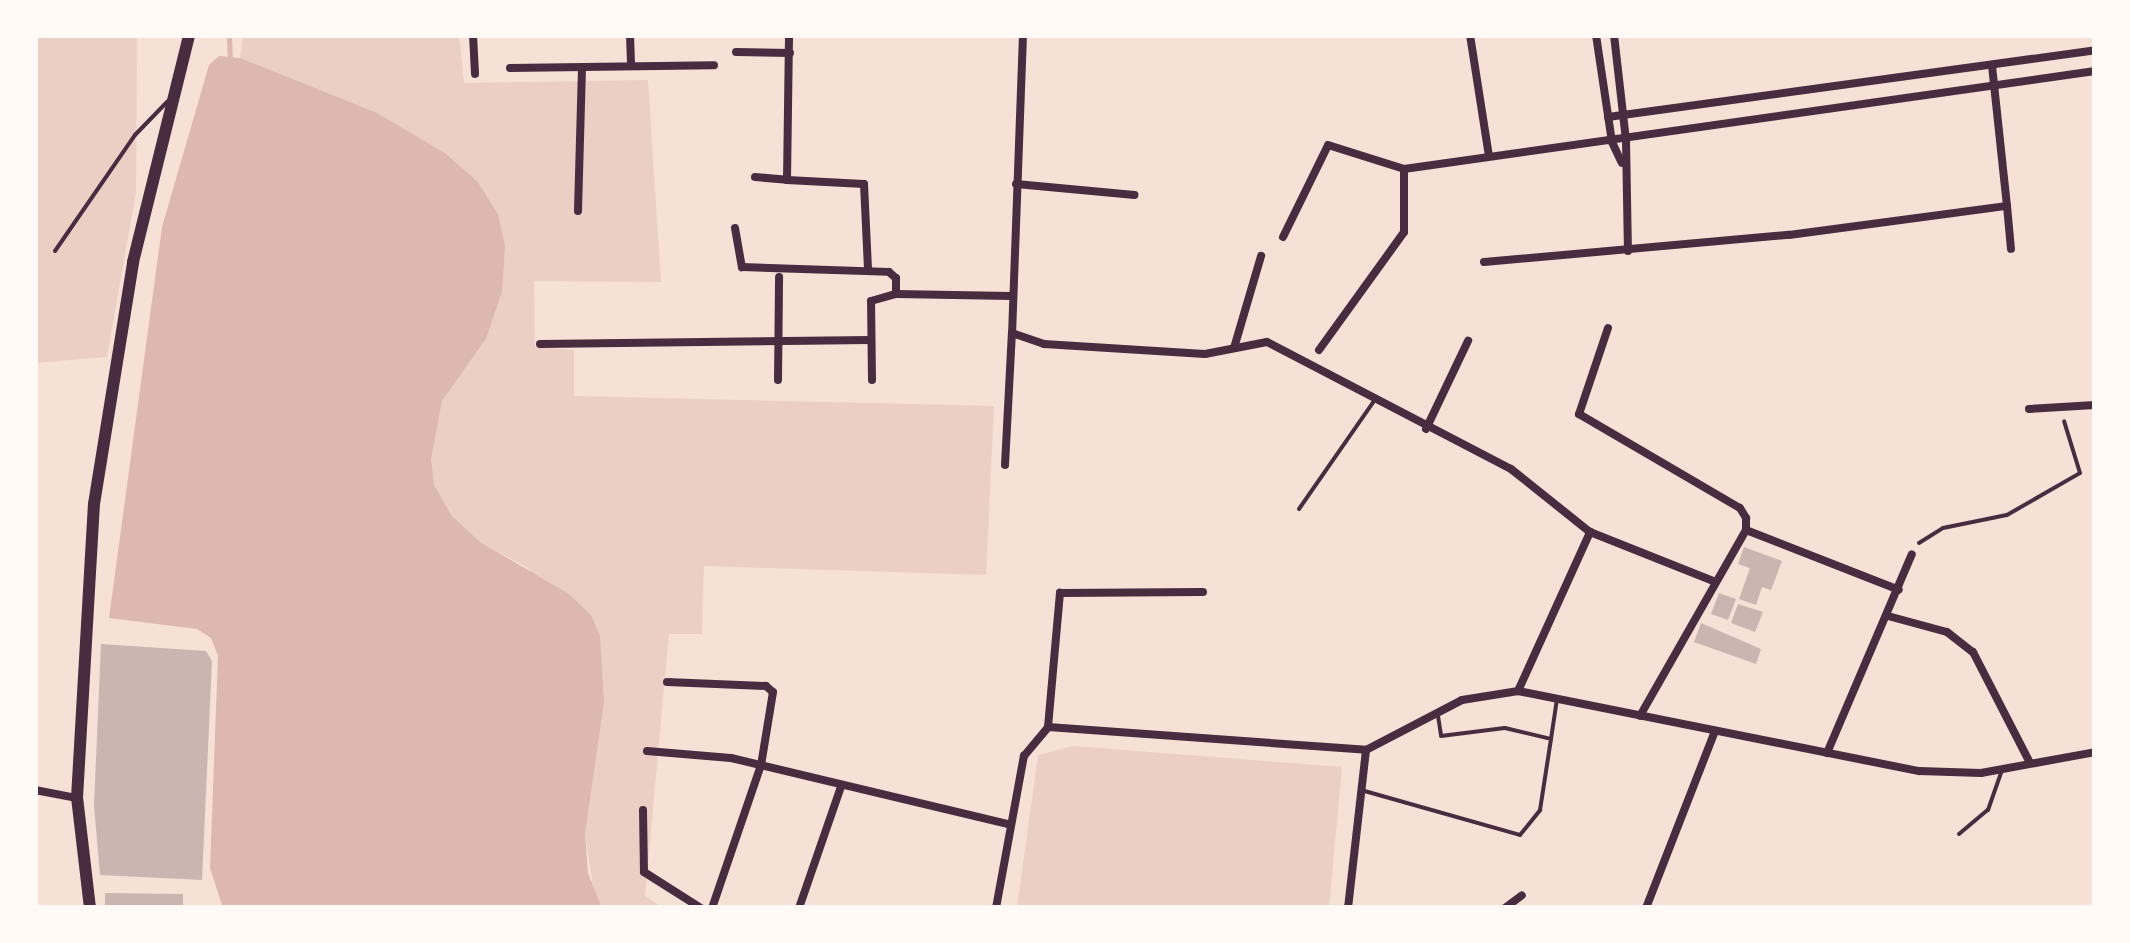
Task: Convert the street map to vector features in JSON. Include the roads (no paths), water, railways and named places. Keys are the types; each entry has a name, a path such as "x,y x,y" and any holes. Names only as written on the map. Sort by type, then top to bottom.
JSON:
{"main road":[{"path":"90,908 77,798 90,556 106,411 132,262 179,90 188,35"}],"street":[{"path":"473,35 475,74"},
{"path":"630,35 631,66"},
{"path":"787,180 789,35"},
{"path":"1004,465 1023,35"},
{"path":"1470,35 1489,156"},
{"path":"1596,35 1612,142 1622,163"},
{"path":"1614,35 1626,140 1622,163 1628,251"},
{"path":"1608,117 2095,50"},
{"path":"736,52 790,53"},
{"path":"510,68 714,65"},
{"path":"1992,65 2011,249"},
{"path":"578,210 582,67"},
{"path":"1283,237 1328,146 1404,169 2095,71"},
{"path":"1318,350 1404,232 1404,169"},
{"path":"755,177 864,184 868,270"},
{"path":"1016,184 1134,195"},
{"path":"1484,262 1628,251 2007,206"},
{"path":"735,228 742,267 894,274 896,294"},
{"path":"1234,348 1261,256"},
{"path":"778,277 778,380"},
{"path":"872,380 871,301 896,294 1010,296"},
{"path":"1608,328 1579,414 1740,508 1746,530 1713,581 1640,716"},
{"path":"1012,333 1044,344 1205,354 1267,342 1426,429 1511,469 1590,532 1713,581"},
{"path":"540,344 778,338 870,340"},
{"path":"1426,429 1468,341"},
{"path":"2029,408 2095,405"},
{"path":"1746,530 1899,590"},
{"path":"1518,692 1590,532"},
{"path":"1827,753 1912,554"},
{"path":"996,908 1007,824 1028,746 1048,727 1060,593 1203,592"},
{"path":"1888,616 1947,632 1973,652 2030,763"},
{"path":"666,682 770,688 774,699 760,765 712,908"},
{"path":"1048,727 1366,750 1486,692 1518,692 1919,770 2002,770 2095,752"},
{"path":"1646,908 1714,731"},
{"path":"1348,908 1366,750"},
{"path":"647,751 760,765 1007,824"},
{"path":"799,908 841,787"},
{"path":"35,790 77,798"},
{"path":"643,810 644,872 701,908"},
{"path":"1505,908 1522,895"}],"lane":[{"path":"55,251 135,135 179,90"},
{"path":"1299,509 1374,401"},
{"path":"1362,790 1520,834 1540,810 1557,699"},
{"path":"1438,712 1441,736 1506,728 1551,740"},
{"path":"1960,834 1988,810 2002,770"}],"waterway":[{"path":"229,35 230,62"}]}
